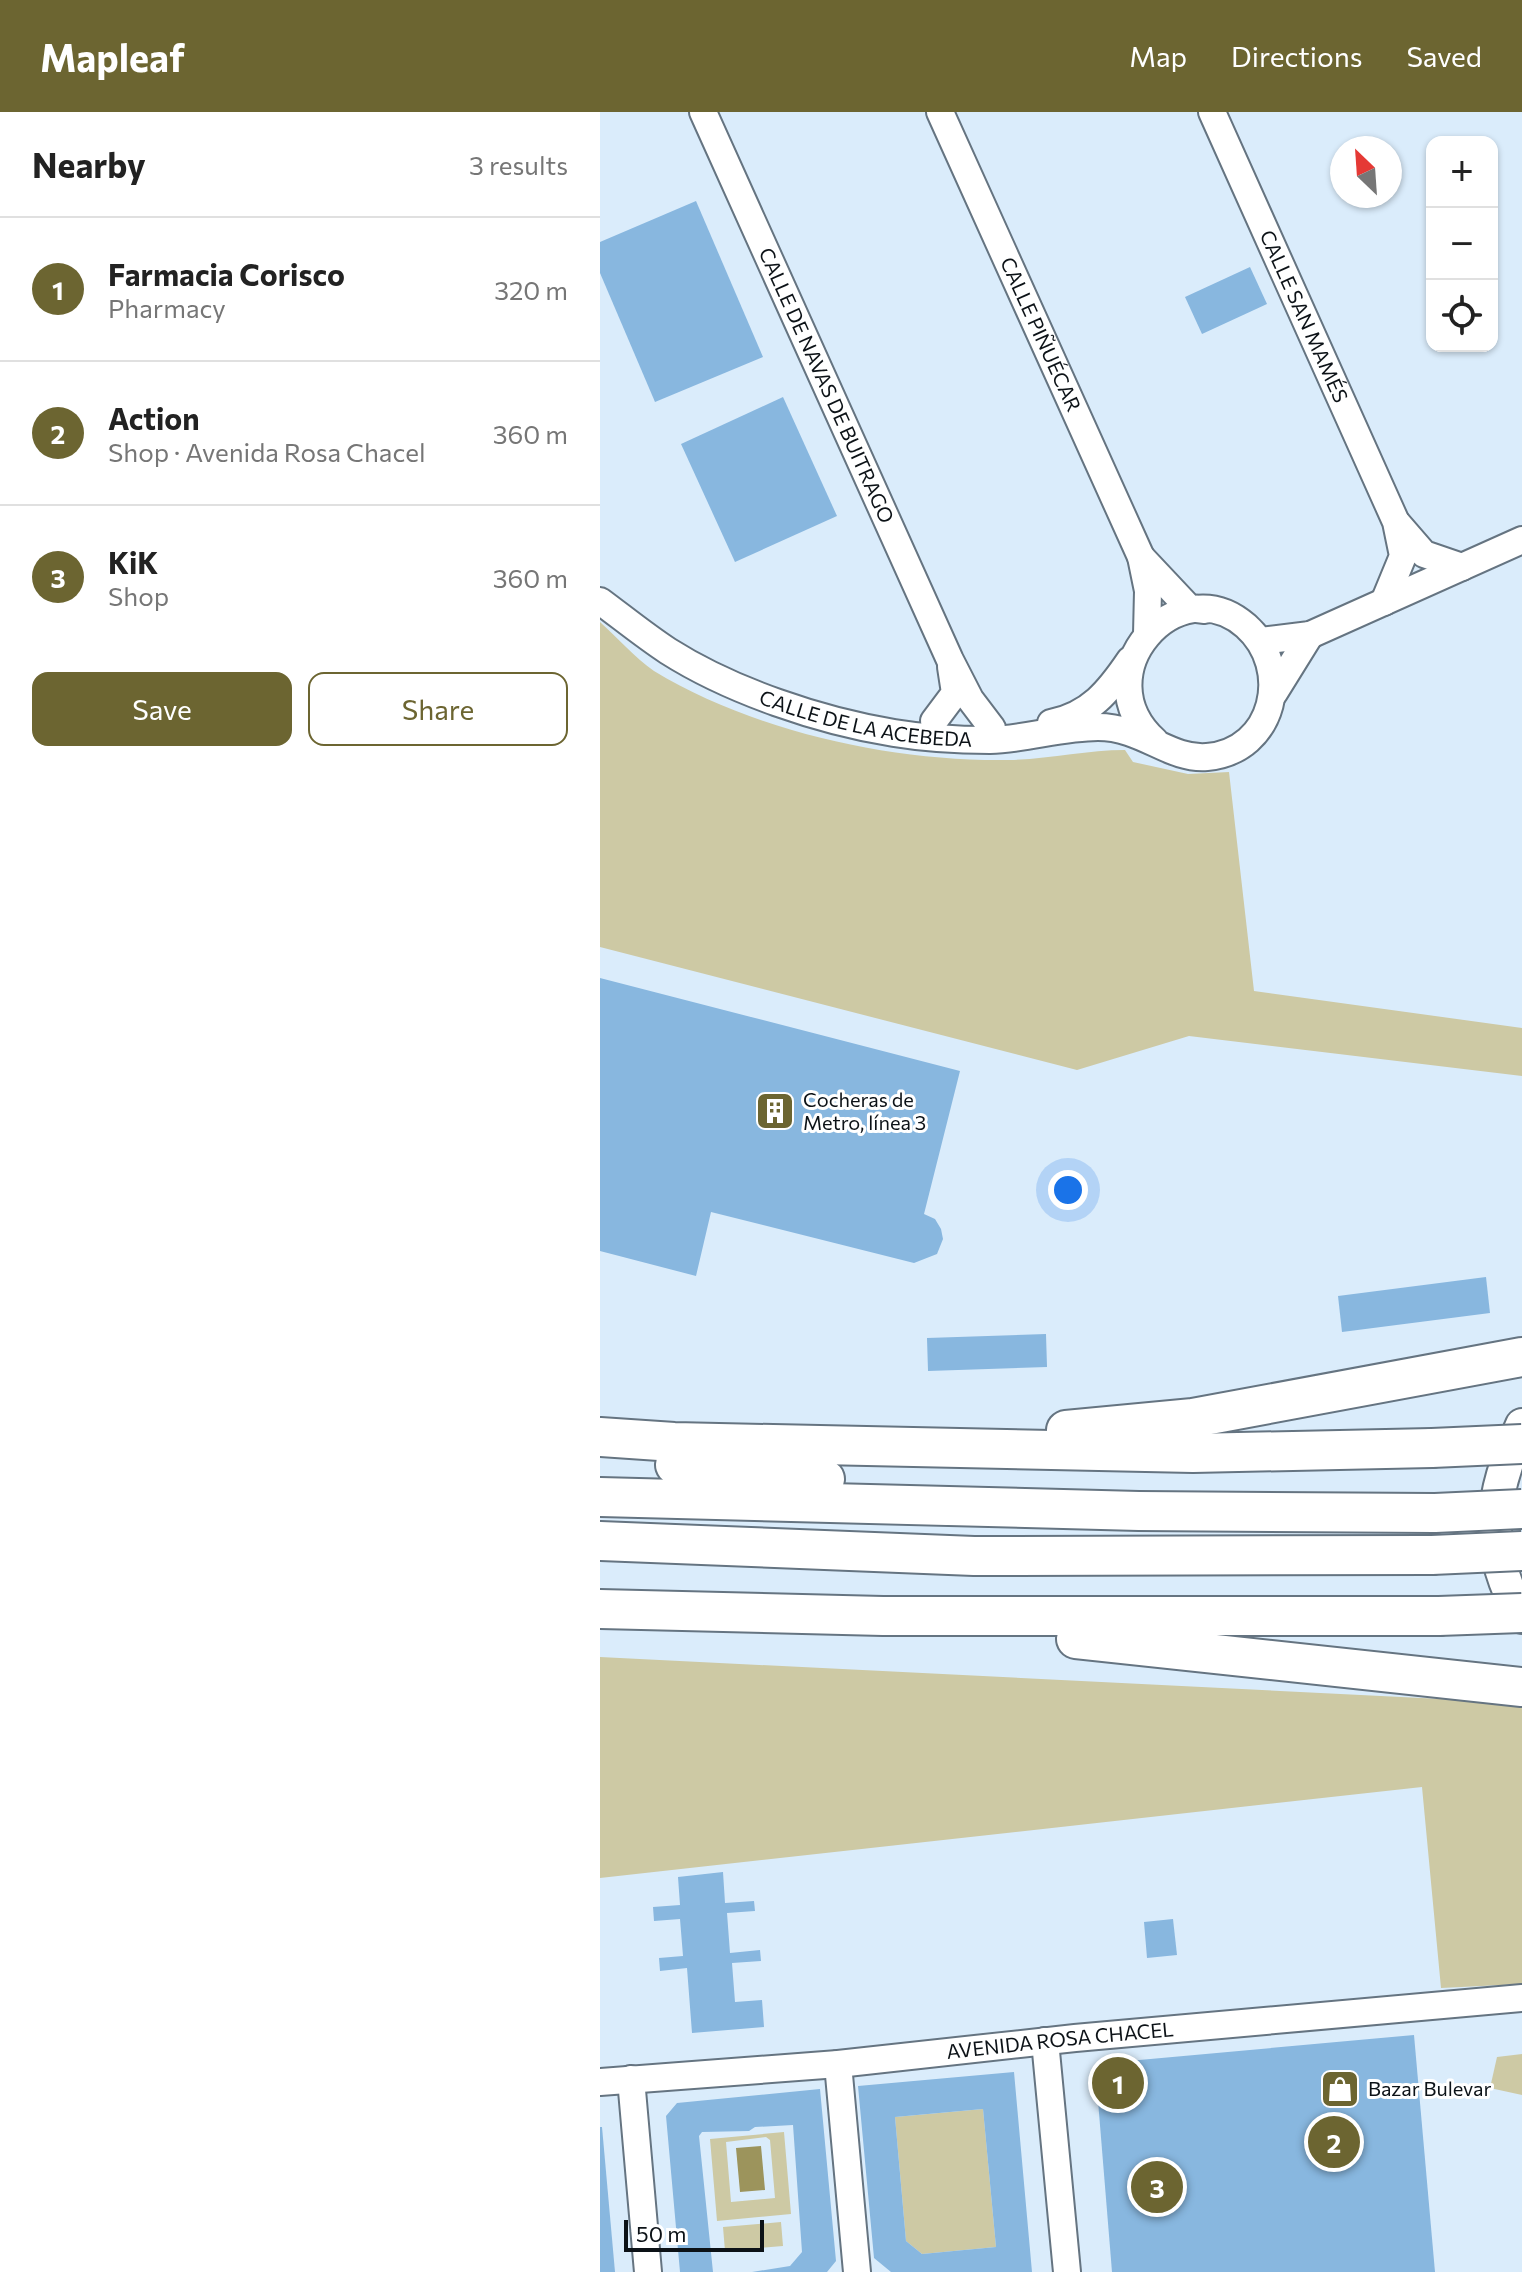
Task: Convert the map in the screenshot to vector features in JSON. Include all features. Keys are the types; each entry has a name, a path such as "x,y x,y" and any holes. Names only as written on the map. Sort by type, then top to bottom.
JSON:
{"highway":[{"path":"884,1447 1193,1418 1522,1357"},
{"path":"600,1437 674,1442 1193,1453 1522,1444"},
{"path":"600,1458 955,1491 1000,1506"},
{"path":"600,1497 1139,1511 1435,1513 1522,1509"},
{"path":"600,1541 974,1556 1432,1555 1522,1551"},
{"path":"600,1609 883,1616 1522,1615"},
{"path":"883,1616 959,1629 1123,1643 1522,1687"}],"main road":[{"path":"1522,1425 1500,1474 1494,1532 1505,1588 1522,1615"}],"street":[{"name":"CALLE DE NAVAS DE BUITRAGO","path":"703,112 950,660 970,699 992,728"},
{"name":"CALLE PIÑUÉCAR","path":"940,112 1141,557 1148,591 1140,644"},
{"name":"CALLE SAN MAMÉS","path":"1212,112 1396,522 1403,556 1384,602"},
{"name":"CALLE SAN MAMÉS","path":"1396,522 1424,554 1462,567"},
{"path":"1261,641 1310,635 1522,540"},
{"name":"CALLE PIÑUÉCAR","path":"1141,557 1189,608 1205,610"},
{"name":"CALLE DE LA ACEBEDA","path":"600,582 674,644 840,711 899,722 934,721 992,728 1069,719 1100,701 1140,644"},
{"name":"CALLE DE LA ACEBEDA","path":"600,601 669,652 758,698 894,733 990,740 1096,727 1129,729 1155,741"},
{"path":"1274,693 1270,658 1261,641 1243,623 1205,610 1184,612 1163,621 1140,644 1128,692 1134,714 1155,741 1189,756 1226,752 1259,729 1274,693 1310,635"},
{"name":"CALLE DE NAVAS DE BUITRAGO","path":"934,721 955,693 950,660"},
{"name":"AVENIDA ROSA CHACEL","path":"600,2082 838,2064 1045,2041 1522,1998"},
{"path":"1045,2041 1067,2272"},
{"path":"838,2064 857,2272"},
{"path":"631,2079 648,2272"}],"shaded area":[{"path":"600,622 647,666 693,692 736,711 826,739 919,756 965,759 1010,760 1125,750 1133,762 1188,774 1229,772 1254,991 1522,1028 1522,1076 1189,1036 1077,1070 600,947"},
{"path":"600,1657 1522,1703 1522,1984 1441,1988 1422,1787 600,1878"},
{"path":"1522,2054 1522,2095 1490,2088 1497,2057"},
{"path":"983,2109 996,2247 922,2254 906,2241 895,2117"},
{"path":"784,2132 791,2214 717,2221 710,2139","holes":["766,2137 770,2140 775,2198 731,2202 726,2142"]},
{"path":"761,2146 765,2190 740,2192 736,2148"},
{"path":"781,2222 783,2246 725,2251 723,2227"}],"building":[{"path":"696,201 763,357 655,402 600,273 600,242"},
{"path":"1250,267 1267,304 1202,334 1185,297"},
{"path":"783,397 837,516 735,562 681,444"},
{"name":"Cocheras de Metro, línea 3","path":"600,978 960,1071 924,1214 935,1219 941,1229 943,1239 937,1254 914,1263 711,1212 696,1276 600,1251"},
{"path":"1486,1277 1490,1313 1342,1332 1338,1296"},
{"path":"1046,1334 1047,1367 928,1371 927,1338"},
{"path":"723,1872 725,1903 754,1901 755,1911 727,1913 730,1953 760,1950 761,1961 732,1963 735,2002 762,2000 764,2027 692,2033 687,1968 660,1971 659,1958 683,1956 680,1919 654,1921 653,1907 680,1905 678,1877"},
{"path":"1173,1919 1177,1955 1147,1958 1144,1922"},
{"path":"1414,2035 1435,2272 1112,2272 1095,2064"},
{"path":"1014,2072 1032,2272 891,2272 874,2258 858,2086","holes":["983,2109 996,2247 922,2254 906,2241 895,2117"]},
{"path":"820,2089 836,2261 827,2272 752,2272 790,2266 802,2252 793,2125 755,2127 749,2131 702,2132 699,2136 713,2272 680,2272 666,2116 677,2103"},
{"path":"602,2127 615,2272 600,2272"}],"place":[{"name":"Cocheras de Metro, línea 3","path":"775,1111"},
{"name":"Farmacia Corisco","path":"1118,2083"},
{"name":"Bazar Bulevar","path":"1340,2089"},
{"name":"Action","path":"1334,2142"},
{"name":"KiK","path":"1157,2187"}]}
